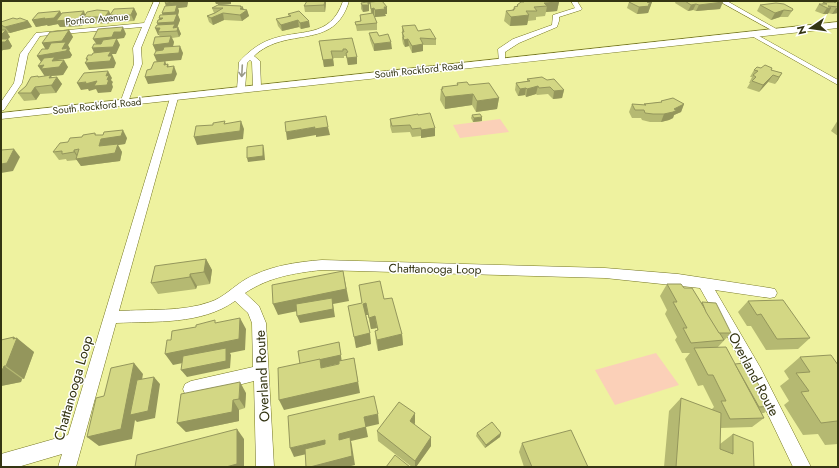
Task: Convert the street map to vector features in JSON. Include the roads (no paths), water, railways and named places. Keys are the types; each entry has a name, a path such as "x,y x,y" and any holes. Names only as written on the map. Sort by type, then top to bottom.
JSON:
{"street":[{"path":"124,103 138,64 137,48 157,1"},
{"path":"241,89 243,62 258,48 275,40 311,34 330,26 338,18 346,1"},
{"path":"502,61 501,51 516,41 555,26 556,16 579,10 574,1"},
{"path":"722,1 777,31"},
{"path":"832,1 838,4"},
{"name":"Portico Avenue","path":"1,108 18,84 24,54 38,34 146,25"},
{"name":"South Rockford Road","path":"1,116 838,25"},
{"path":"752,34 838,83"},
{"path":"250,57 256,61 257,87"},
{"name":"Chattanooga Loop","path":"67,467 174,98"},
{"name":"Chattanooga Loop","path":"110,317 201,310 216,306 250,283 275,273 305,266 605,273 678,279 770,293"},
{"name":"Overland Route","path":"704,283 755,372 802,467"},
{"name":"Overland Route","path":"236,293 254,310 259,323 265,467"},
{"path":"191,389 262,372"},
{"path":"1,463 74,442"}]}
